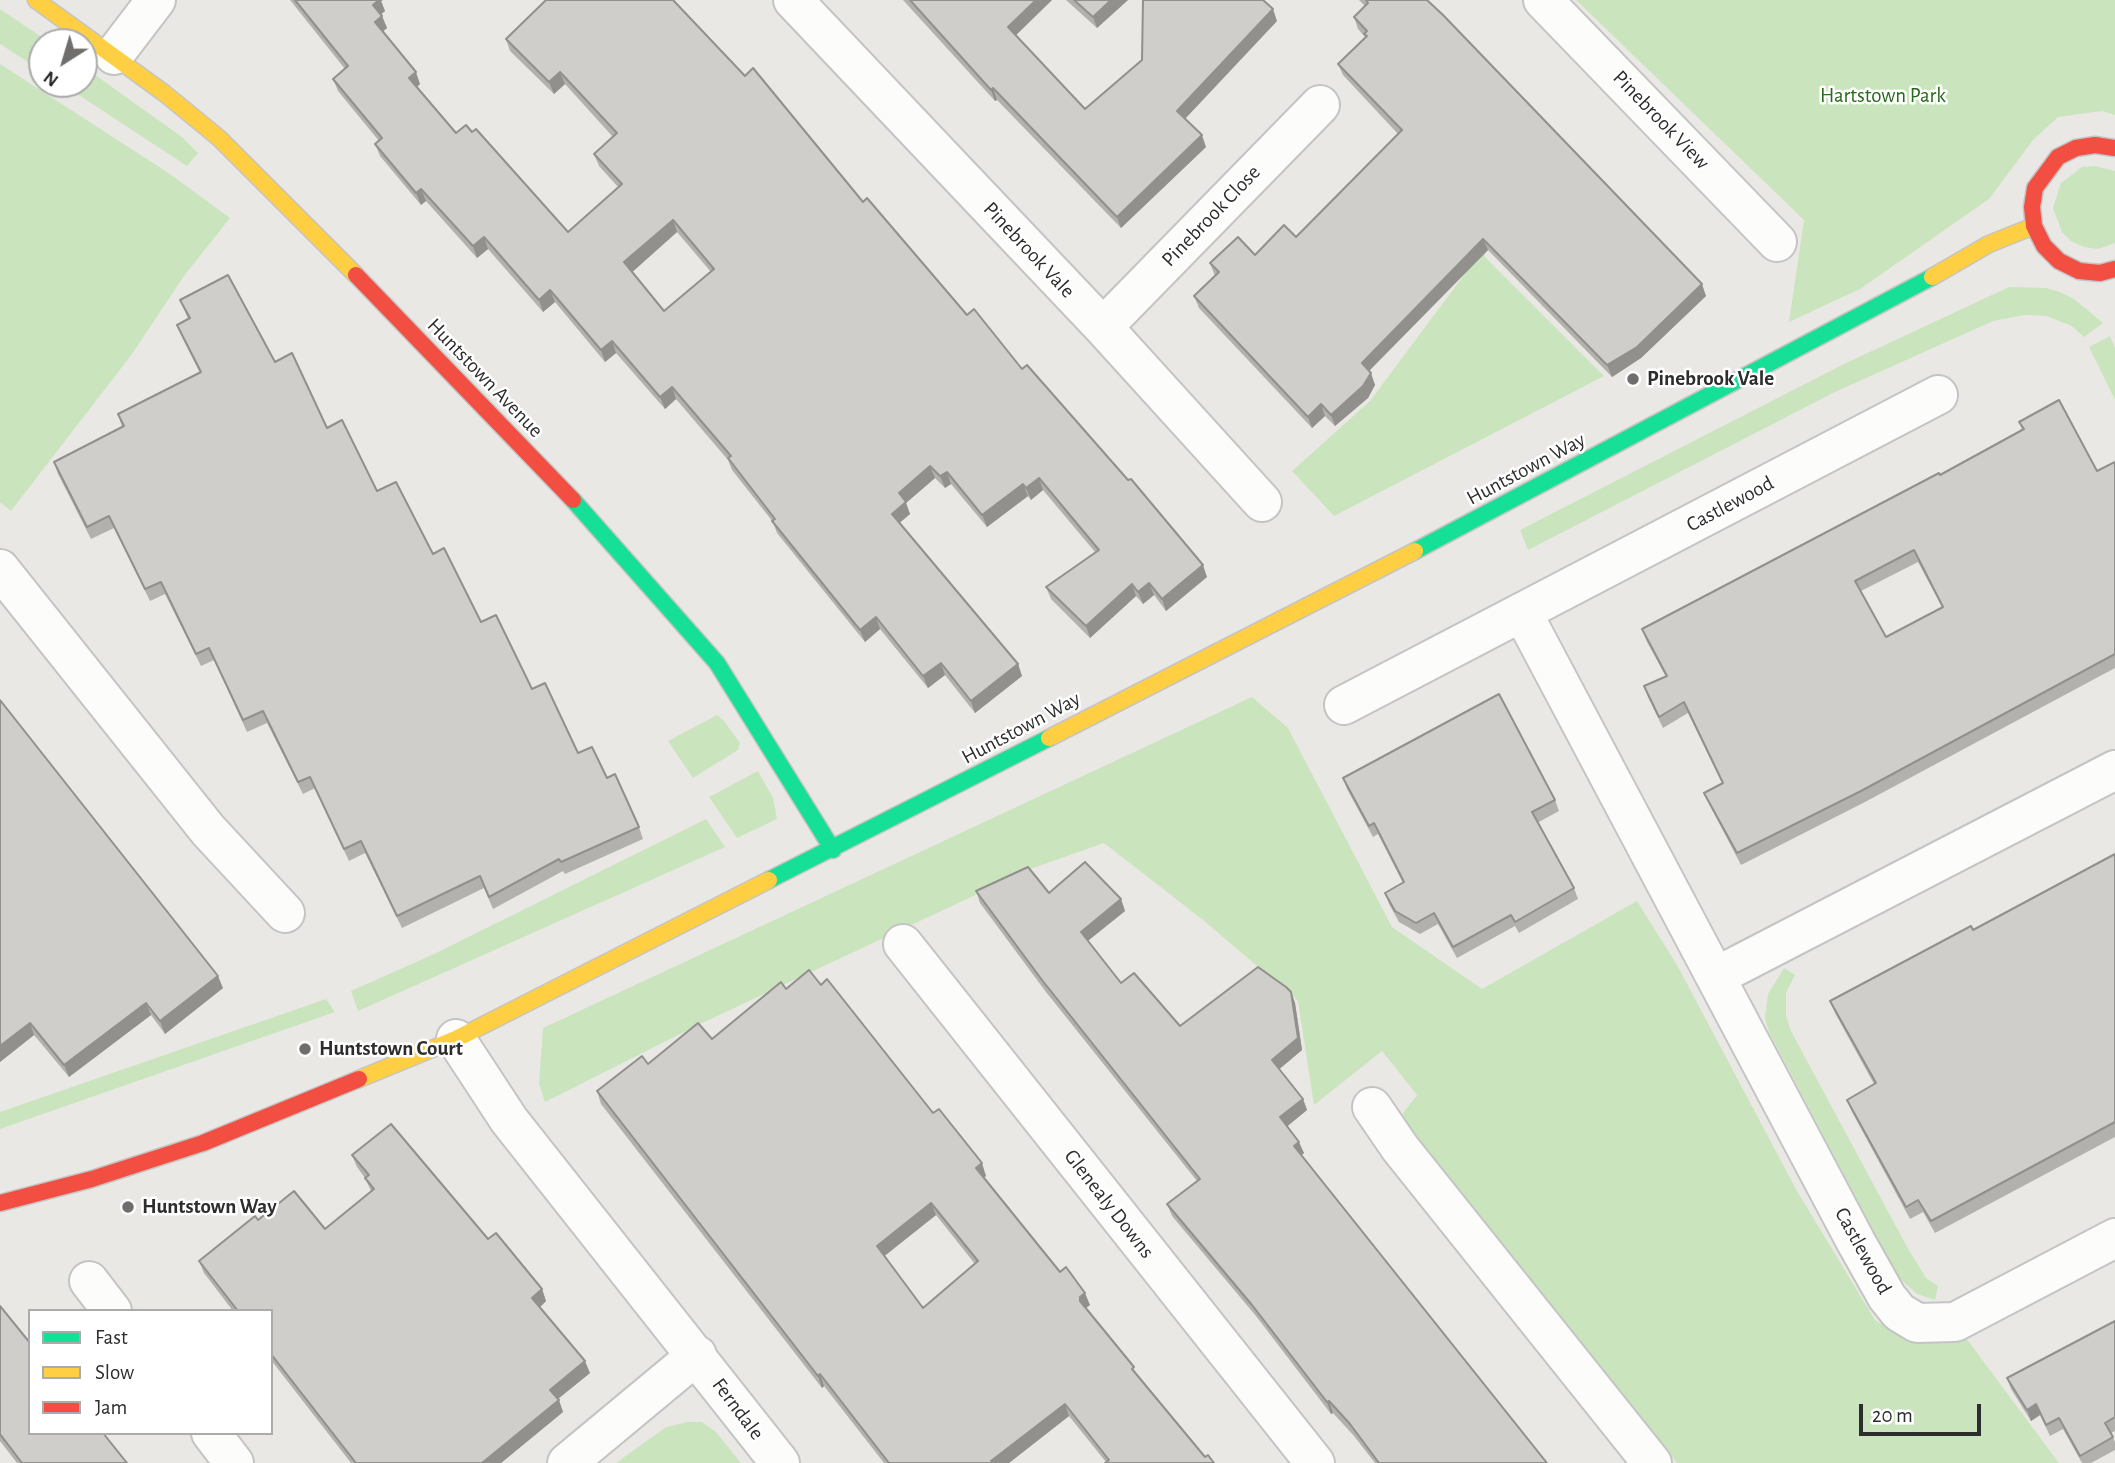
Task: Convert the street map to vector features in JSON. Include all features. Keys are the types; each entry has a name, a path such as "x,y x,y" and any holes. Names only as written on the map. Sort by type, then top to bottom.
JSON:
{"street":[{"name":"Huntstown Avenue","path":"36,0 192,115 255,172 579,505 717,663 833,849"},
{"path":"114,55 156,0"},
{"name":"Pinebrook View","path":"1543,0 1777,242"},
{"name":"Pinebrook Vale","path":"798,2 1262,502"},
{"name":"Pinebrook Close","path":"1102,327 1320,105"},
{"path":"2115,148 2095,145 2076,148 2058,157 2035,188 2032,207 2034,226 2043,246 2059,261 2078,271 2101,272 2115,269"},
{"name":"Huntstown Way","path":"0,1203 92,1179 203,1143 456,1039 833,849 1892,301 1989,244 2034,226"},
{"name":"Castlewood","path":"1344,705 1938,395"},
{"path":"0,569 208,830 285,913"},
{"name":"Castlewood","path":"1522,612 1862,1253 1887,1297 1899,1312 1917,1323 1955,1322 2115,1238"},
{"path":"1717,976 2115,770"},
{"name":"Glenealy Downs","path":"903,944 1314,1463"},
{"name":"Ferndale","path":"456,1039 509,1120 780,1463"},
{"path":"1372,1107 1400,1148 1652,1463"},
{"path":"89,1281 110,1309"},
{"path":"568,1463 697,1355"},
{"path":"213,1435 234,1463"}],"green space":[{"name":"Hartstown Park","path":"1576,0 2115,0 2115,115 2102,111 2058,117 2033,140 1989,199 1860,289 1789,322 1804,220"},
{"path":"0,9 28,28 28,62 0,44"},
{"path":"0,64 28,82 28,98 53,98 170,174 230,218 184,276 132,354 11,511 0,502"},
{"path":"98,77 182,137 198,153 187,166 83,98 98,98"},
{"path":"2095,166 2115,171 2115,243 2098,249 2071,241 2062,232 2053,208 2061,183 2082,167"},
{"path":"1484,248 1485,257 1604,376 1334,516 1292,471 1370,401"},
{"path":"2009,287 2046,288 2060,292 2074,299 2103,323 2084,337 2072,326 2046,316 2024,315 1993,321 1835,392 1528,550 1520,530 1844,364"},
{"path":"2110,336 2115,348 2115,400 2089,347"},
{"path":"1252,697 1288,728 1392,927 1482,989 1637,901 1677,965 1797,1191 1875,1320 1899,1335 1912,1339 1935,1343 1966,1338 2059,1463 1677,1463 1408,1128 1403,1113 1417,1095 1382,1051 1314,1105 1298,1001 1203,920 1104,843 1033,868 698,1025 545,1102 539,1084 543,1028"},
{"path":"717,715 740,743 738,750 693,778 668,741"},
{"path":"758,771 773,798 777,819 737,838 709,797"},
{"path":"706,819 725,847 358,1011 351,991 432,955"},
{"path":"1784,968 1795,975 1786,993 1786,1016 1791,1031 1906,1245 1926,1278 1938,1286 1935,1300 1917,1294 1897,1276 1769,1032 1765,1018 1768,994"},
{"path":"326,999 335,1012 0,1129 0,1112"},
{"path":"702,1422 716,1432 741,1463 616,1463 666,1427"}],"building":[{"path":"295,0 379,0 373,5 382,16 375,22 416,72 409,78 456,133 466,125 472,132 476,129 568,232 622,184 594,154 617,133 560,72 549,82 506,39 546,0 673,0 745,76 753,68 863,202 867,198 967,315 974,309 1022,369 1027,365 1128,480 1131,479 1203,565 1162,599 1149,583 1138,592 1132,584 1086,626 1046,587 1099,550 1039,478 1026,488 1023,484 982,515 947,472 940,476 930,466 899,493 906,502 892,514 1018,664 971,701 941,663 923,676 876,617 860,630 772,521 775,519 728,458 731,456 672,387 660,397 612,341 601,350 550,290 539,300 484,237 473,246 421,189 416,193 375,144 382,138 333,79 348,66","holes":["673,220 714,269 664,311 624,262"]},
{"path":"910,0 1036,0 1008,27 1085,109 1142,60 1143,0 1263,0 1273,9 1177,111 1202,135 1117,217 993,88 991,90"},
{"path":"1074,0 1111,0 1093,17"},
{"path":"1366,0 1427,0 1702,284 1637,347 1607,365 1483,239 1362,363 1371,373 1363,386 1331,415 1321,404 1308,417 1194,296 1219,272 1210,263 1238,237 1255,255 1284,225 1296,237 1402,130 1338,64 1367,36 1364,34 1367,31 1354,17 1368,3"},
{"path":"228,275 275,362 292,353 327,428 342,420 377,491 396,482 433,554 444,548 481,622 496,615 532,689 545,683 578,753 592,747 607,778 615,774 639,827 561,862 559,859 489,897 480,876 397,916 361,841 344,849 310,777 298,782 263,711 243,720 209,648 196,654 161,582 145,589 109,516 87,527 54,462 124,426 118,414 201,372 177,325 190,318 180,300"},
{"path":"2059,400 2097,471 2115,462 2115,654 1861,791 1737,853 1704,793 1723,783 1684,702 1659,717 1644,686 1667,676 1642,629 2024,429 2019,422","holes":["1914,550 1943,607 1886,637 1855,581"]},
{"path":"1499,694 1555,800 1532,812 1574,888 1515,922 1511,915 1453,947 1434,913 1416,923 1395,911 1385,893 1404,882 1374,823 1369,826 1343,778"},
{"path":"0,700 218,976 160,1021 146,1003 64,1065 30,1023 0,1046"},
{"path":"2115,854 2115,1122 1931,1221 1918,1200 1906,1207 1847,1100 1876,1083 1830,1001 1971,926 1973,930"},
{"path":"1085,862 1121,899 1081,932 1121,983 1134,973 1180,1026 1258,967 1291,992 1298,1038 1272,1060 1303,1099 1280,1117 1299,1142 1294,1146 1547,1463 1379,1463 1350,1424 1329,1401 1327,1402 1252,1305 1167,1204 1200,1179 1042,980 976,891 1028,867 1049,893"},
{"path":"809,970 821,985 827,979 933,1113 939,1109 982,1163 976,1168 1060,1272 1066,1267 1085,1293 1080,1297 1080,1301 1134,1367 1132,1369 1205,1457 1208,1455 1214,1463 1105,1463 1109,1460 1065,1404 991,1461 992,1463 889,1463 820,1374 818,1376 597,1091 642,1056 648,1064 698,1023 712,1039 781,982 786,989","holes":["931,1203 978,1261 923,1308 877,1246"]},
{"path":"391,1124 488,1239 496,1233 542,1289 532,1298 585,1361 550,1390 559,1400 482,1463 356,1463 273,1357 273,1309 236,1309 199,1261 255,1216 258,1220 294,1191 325,1229 374,1189 365,1178 369,1175 352,1155"},
{"path":"0,1306 28,1341 28,1435 105,1435 127,1463 22,1463 0,1434"},
{"path":"2115,1321 2115,1417 2105,1423 2113,1437 2080,1456 2059,1418 2046,1425 2036,1404 2027,1410 2007,1378"}],"traffic: fast":[{"path":"1415,551 1932,277"},
{"path":"573,500 717,663 833,850"},
{"path":"769,880 1049,738"}],"traffic: slow":[{"path":"36,0 164,93 219,138 356,275"},
{"path":"1932,277 1989,244 2034,226"},
{"path":"1049,738 1415,551"},
{"path":"359,1079 456,1039 769,880"}],"traffic: jam":[{"path":"2115,148 2095,145 2076,148 2058,157 2035,188 2032,207 2034,226 2044,246 2059,261 2079,271 2100,273 2115,269"},
{"path":"356,275 573,500"},
{"path":"0,1203 92,1179 203,1143 359,1079"}],"place":[{"name":"Pinebrook Vale","path":"1633,379"},
{"name":"Huntstown Court","path":"305,1049"},
{"name":"Huntstown Way","path":"128,1207"}]}
